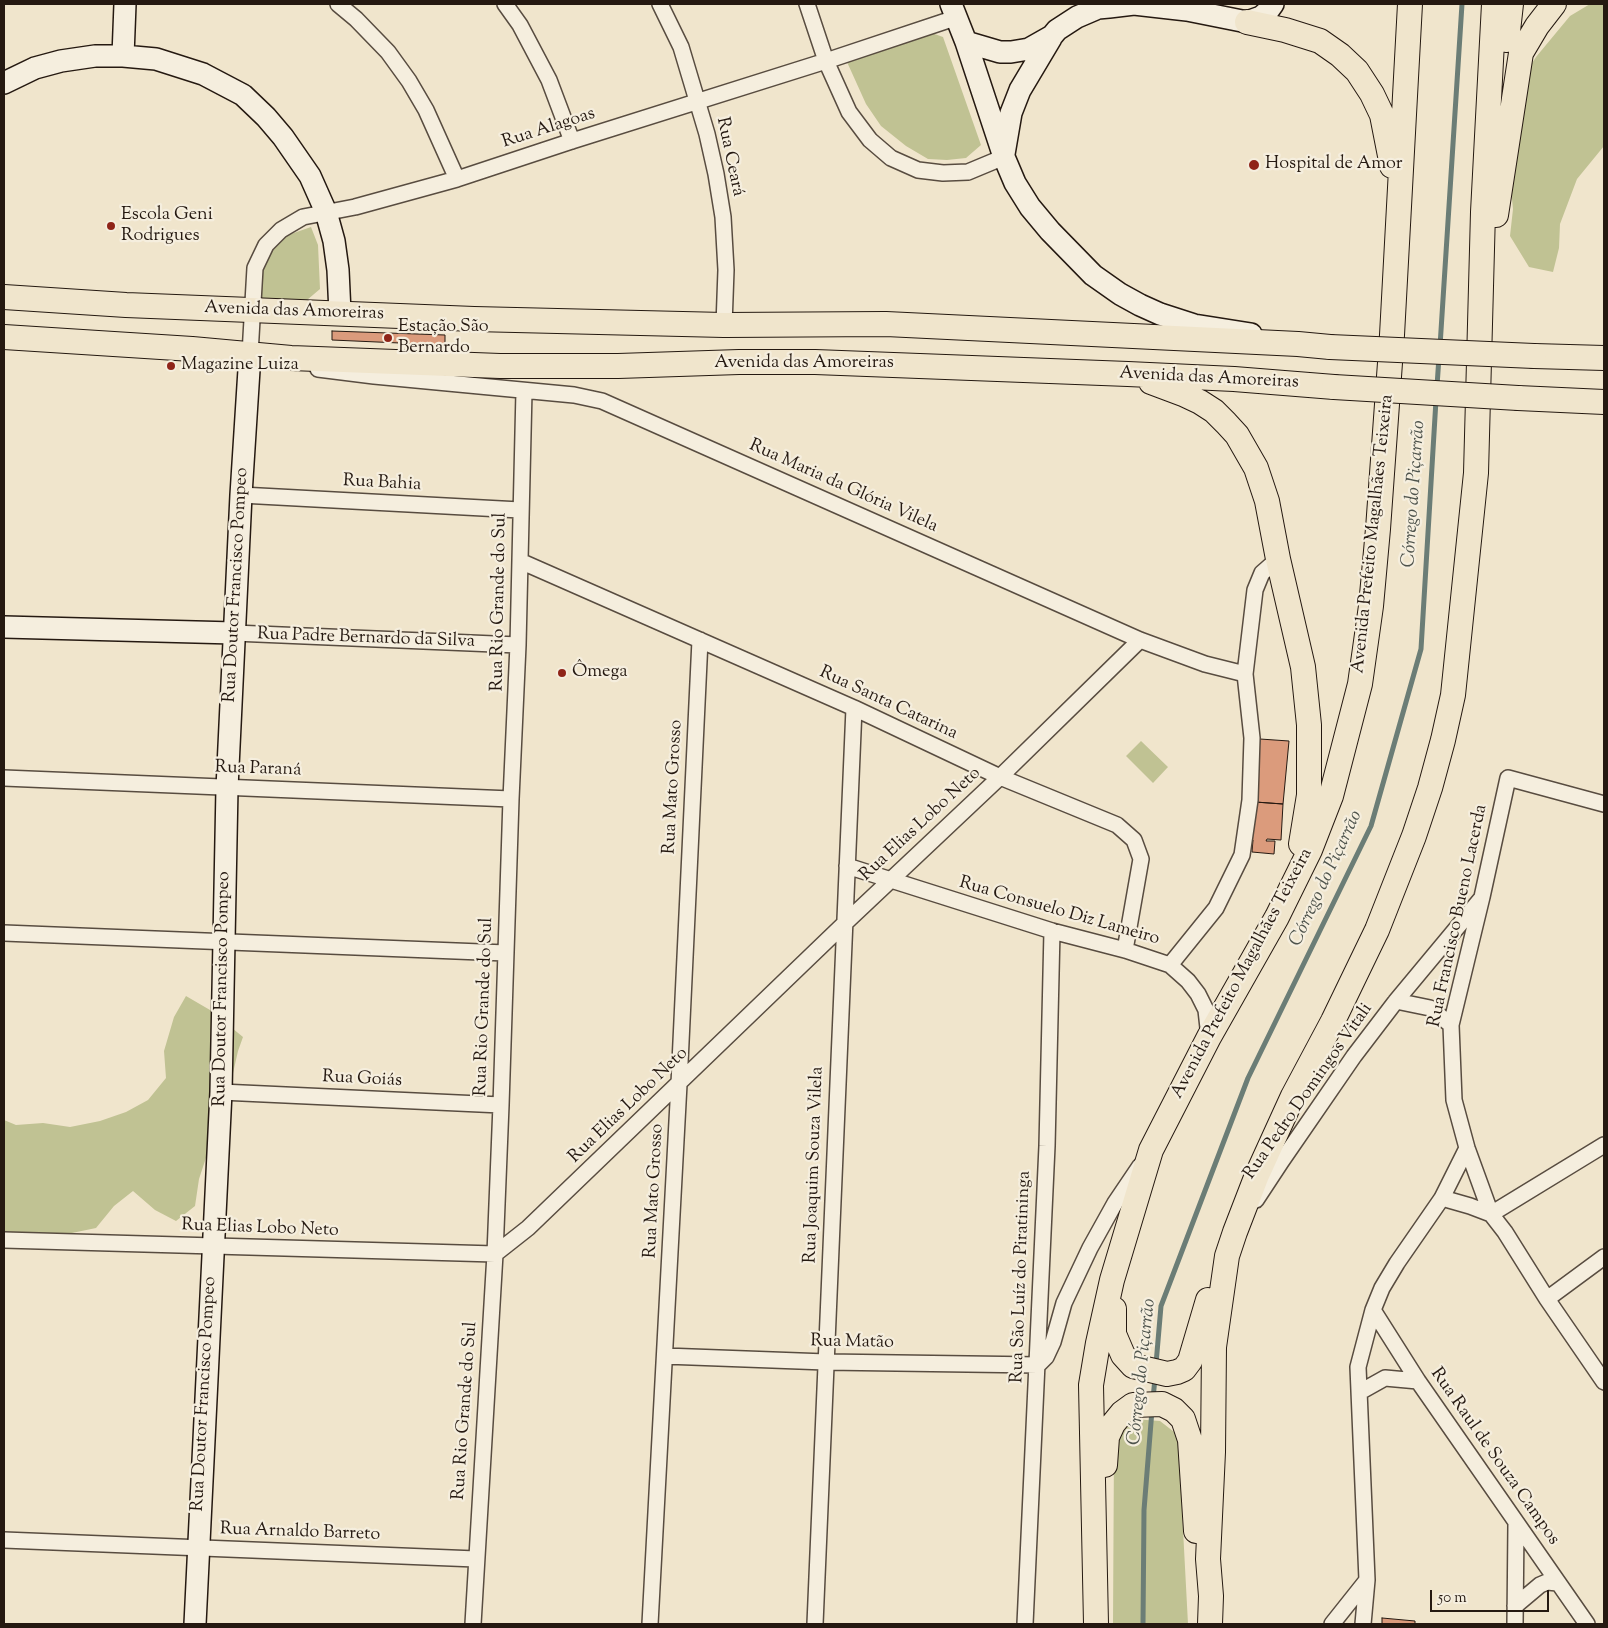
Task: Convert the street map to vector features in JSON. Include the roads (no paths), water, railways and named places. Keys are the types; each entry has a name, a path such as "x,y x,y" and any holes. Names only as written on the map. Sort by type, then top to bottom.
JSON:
{"main road":[{"path":"1399,199 1410,4"},
{"path":"1208,1624 1211,1596 1208,1558 1213,1452 1214,1348 1227,1256 1257,1175 1293,1096 1377,930 1414,836 1430,788 1453,695 1476,473 1483,212 1494,4"},
{"path":"1483,212 1488,192 1511,4"},
{"path":"1480,326 1521,53 1537,26 1554,4"},
{"path":"1247,22 1285,30 1320,41 1340,54 1357,71 1372,94 1382,115 1399,199"},
{"name":"Avenida Prefeito Magalhães Teixeira","path":"1096,1624 1092,1385 1098,1343 1112,1280 1151,1150 1209,1037 1287,897 1310,850 1331,796 1360,684 1371,606 1378,529 1392,335 1399,199"},
{"name":"Avenida das Amoreiras","path":"4,296 126,305 474,319 724,325 886,324 1330,347 1604,358"},
{"name":"Avenida das Amoreiras","path":"4,337 291,358 500,366 815,362 1234,379 1334,387 1604,402"},
{"path":"1128,374 1183,394 1214,411 1237,435 1256,468 1267,502 1303,668 1309,726 1309,795 1300,849 1287,897"},
{"path":"1112,1280 1114,1334 1123,1355 1133,1366 1167,1374 1177,1372 1184,1369 1190,1361 1212,1283 1227,1256"},
{"path":"1094,1556 1106,1488 1105,1454 1107,1437 1122,1413 1133,1405 1162,1404 1174,1410 1183,1419 1190,1440 1199,1605 1208,1624"}],"street":[{"path":"122,56 125,4"},
{"path":"338,4 356,19 388,52 410,81 426,110 456,179"},
{"path":"505,4 520,25 549,80 572,140"},
{"name":"Rua Ceará","path":"660,4 680,47 698,102 714,166 723,217 726,270 724,325"},
{"path":"807,4 826,62 849,112 870,140 891,158 918,170 943,173 968,172 1004,157"},
{"path":"1004,157 1011,113 1020,90 1052,36 1057,30 1077,17 1098,8 1134,4 1187,10 1247,22 1261,17 1273,4"},
{"path":"953,11 966,42 1004,157 1015,183 1030,207 1050,231 1093,275 1120,294 1160,314 1194,325 1232,330 1298,344"},
{"name":"Rua Alagoas","path":"250,354 254,268 266,245 281,230 303,217 355,206 456,179 572,140 826,62 953,11"},
{"path":"966,42 1000,52 1011,52 1029,50 1052,36"},
{"path":"4,83 35,68 61,61 96,56 122,56 156,59 203,74 243,95 284,137 310,176 326,212 334,241 338,270 340,313"},
{"name":"Rua Doutor Francisco Pompeo","path":"195,1624 221,1092 227,788 241,495 250,354"},
{"name":"Rua Maria da Glória Vilela","path":"291,358 304,367 336,372 574,395 602,401 1140,640"},
{"name":"Rua Rio Grande do Sul","path":"473,1624 495,1254 518,645 524,391"},
{"name":"Rua Bahia","path":"241,495 520,510"},
{"name":"Rua Consuelo Diz Lameiro","path":"847,866 1052,931 1125,950 1170,965 1216,908 1242,855 1250,800 1252,738 1245,674 1255,590 1262,573 1278,559"},
{"name":"Rua Santa Catarina","path":"520,562 854,708 1000,777 1117,825 1134,840 1141,859 1125,950"},
{"name":"Rua Padre Bernardo da Silva","path":"4,626 234,633 518,645"},
{"name":"Rua Mato Grosso","path":"650,1624 679,1084 700,640"},
{"path":"1140,640 1205,664 1245,674"},
{"name":"Rua Elias Lobo Neto","path":"4,1240 495,1254 528,1228 1000,777 1140,640"},
{"name":"Rua Joaquim Souza Vilela","path":"815,1624 854,708"},
{"name":"Rua Paraná","path":"4,778 511,799"},
{"name":"Rua Francisco Bueno Lacerda","path":"1604,804 1508,778 1451,1025 1454,1100 1467,1148 1491,1214 1505,1232 1547,1299 1604,1382"},
{"path":"1396,1001 1482,897"},
{"name":"Rua São Luíz do Piratininga","path":"1025,1624 1038,1365 1052,931"},
{"path":"4,933 506,953"},
{"path":"1170,965 1188,981 1198,994 1206,1010 1209,1037"},
{"name":"Rua Pedro Domingos Vitali","path":"1235,1232 1354,1056 1396,1001 1430,1008 1451,1025"},
{"name":"Rua Goiás","path":"221,1092 501,1105"},
{"path":"1442,1198 1491,1214 1604,1145"},
{"path":"1363,1624 1367,1580 1358,1367 1373,1310 1382,1288 1442,1198 1467,1148"},
{"path":"1038,1365 1046,1357 1053,1342 1064,1303 1090,1248 1115,1203 1151,1150"},
{"path":"1547,1299 1604,1257"},
{"name":"Rua Raul de Souza Campos","path":"1373,1310 1418,1381 1587,1624"},
{"name":"Rua Matão","path":"665,1356 826,1362 1038,1365"},
{"path":"1360,1392 1385,1378 1418,1381"},
{"path":"1516,1524 1516,1624"},
{"name":"Rua Arnaldo Barreto","path":"4,1540 476,1559"},
{"path":"1332,1624 1367,1580"},
{"path":"1515,1606 1540,1585 1547,1582 1558,1582"}],"waterway":[{"name":"Córrego do Piçarrão","path":"1440,346 1462,4"},
{"name":"Córrego do Piçarrão","path":"1437,386 1439,357"},
{"name":"Córrego do Piçarrão","path":"1156,1364 1161,1306 1248,1078 1371,826 1421,649 1436,400"},
{"name":"Córrego do Piçarrão","path":"1153,1399 1155,1378"},
{"name":"Córrego do Piçarrão","path":"1143,1624 1144,1510 1152,1410"}],"place":[{"name":"Hospital de Amor","path":"1254,165"},
{"name":"Escola Geni Rodrigues","path":"111,226"},
{"name":"Estação São Bernardo","path":"388,338"},
{"name":"Magazine Luiza","path":"171,366"},
{"name":"Ômega","path":"562,673"}]}
